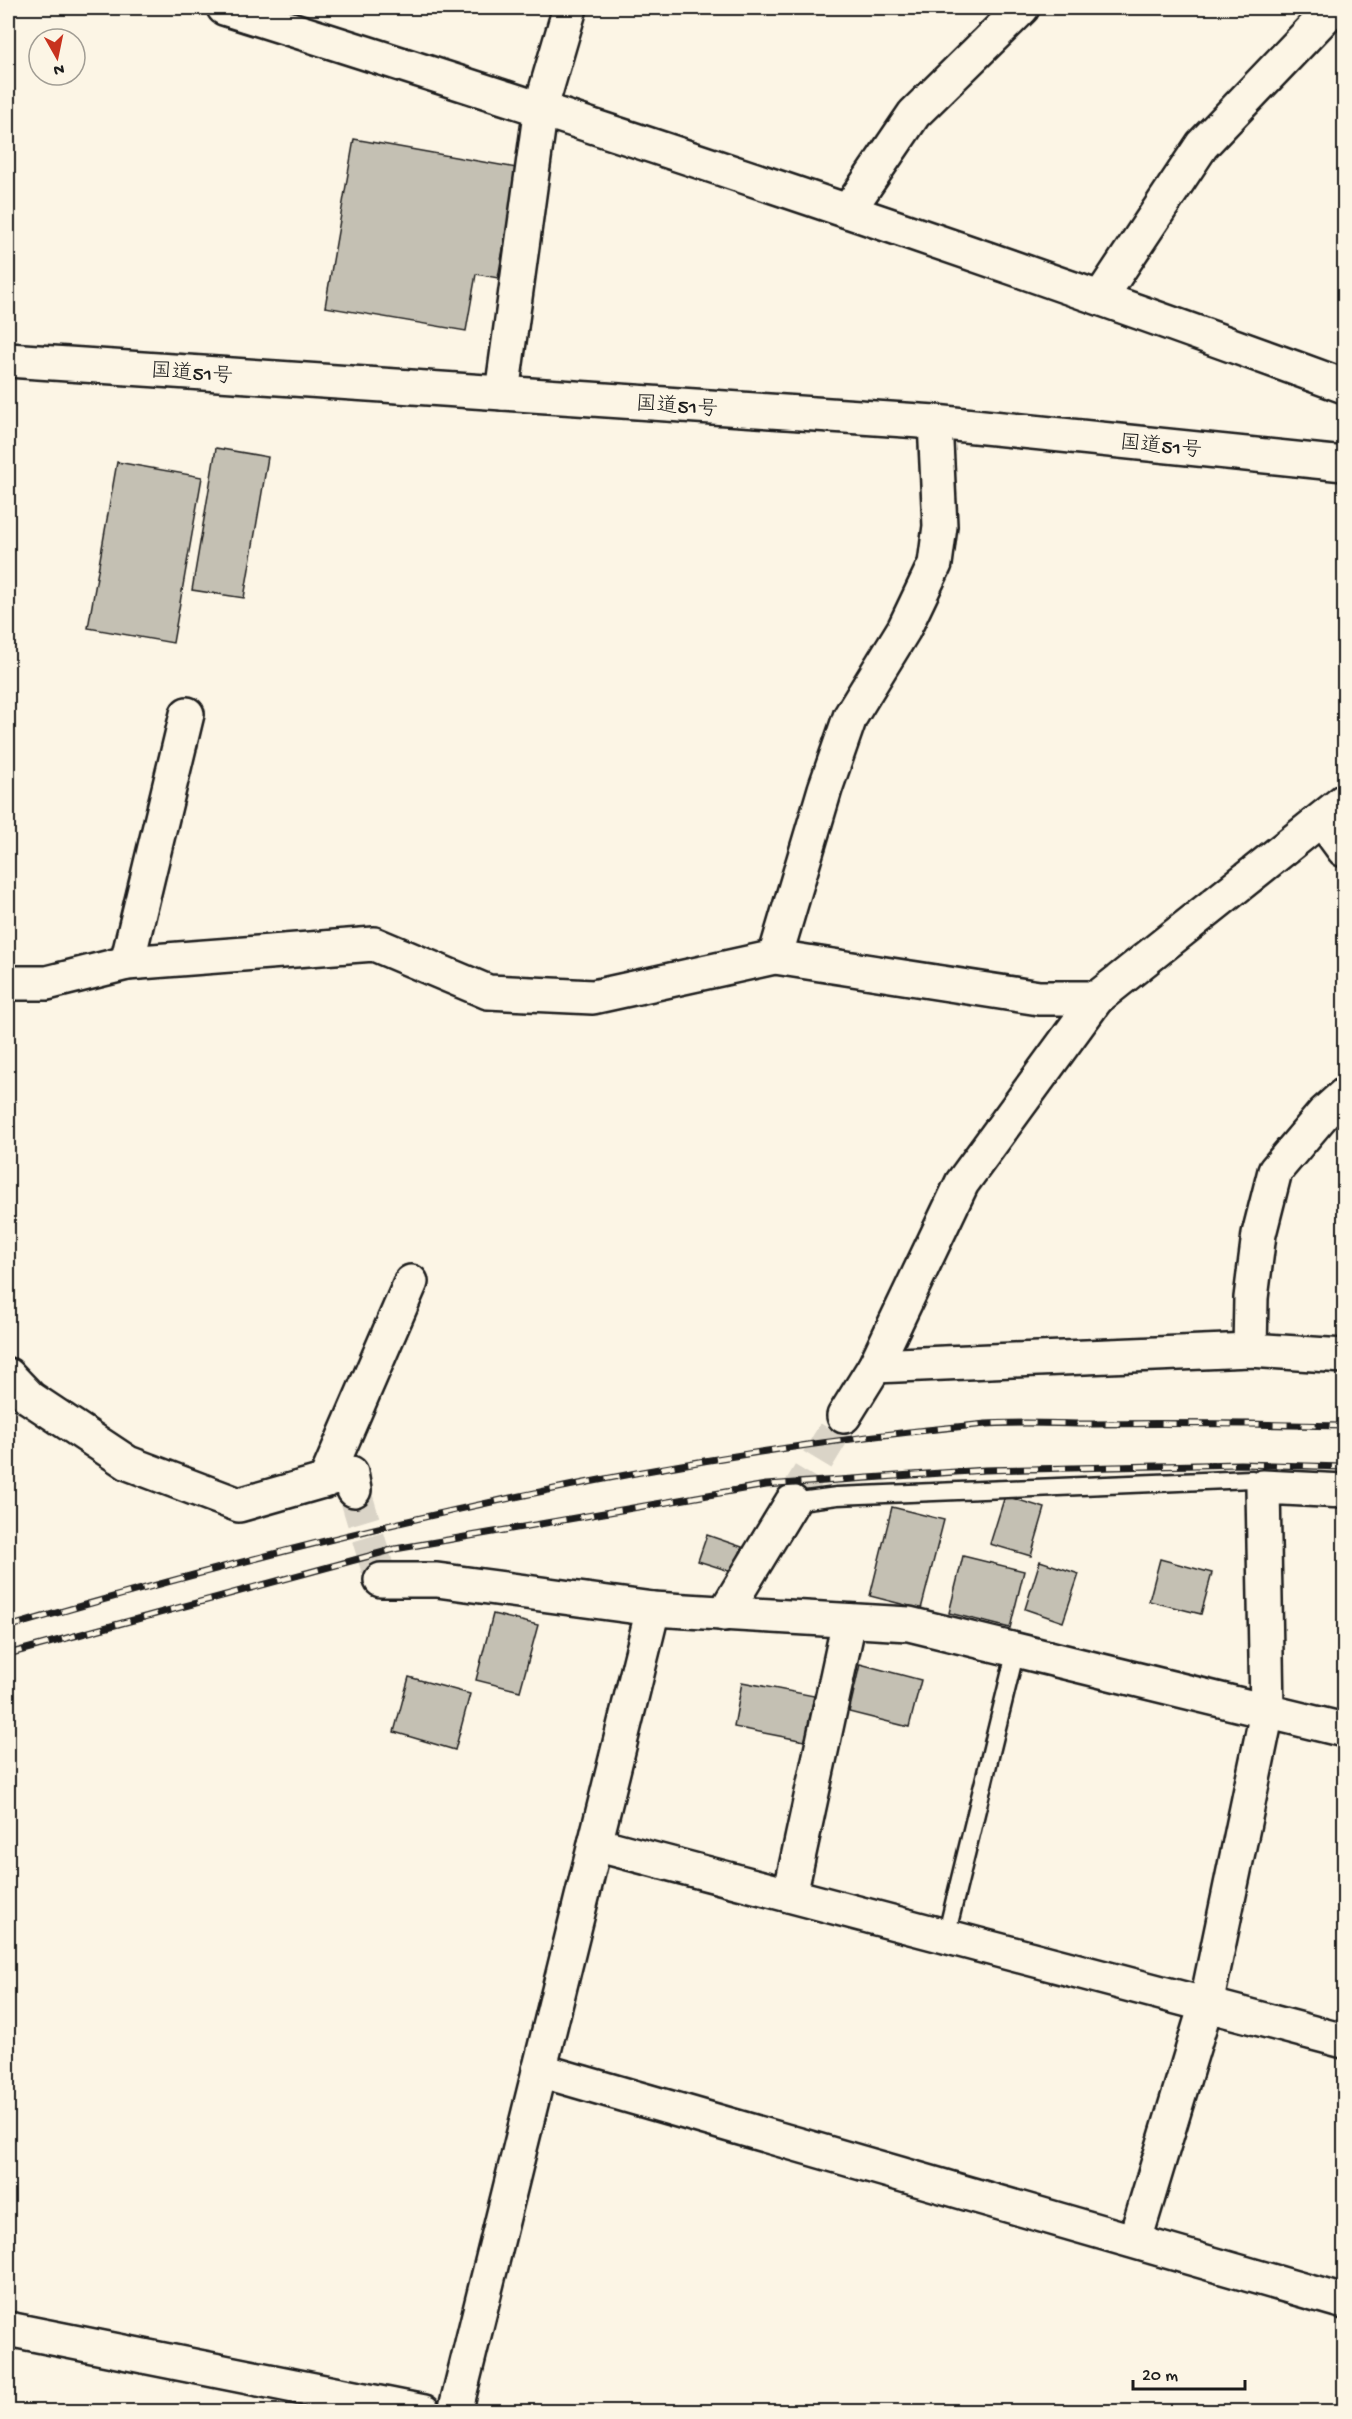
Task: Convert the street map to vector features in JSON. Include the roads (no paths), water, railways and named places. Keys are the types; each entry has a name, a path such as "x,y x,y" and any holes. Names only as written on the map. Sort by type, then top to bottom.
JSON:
{"main road":[{"path":"224,8 541,107 1101,297 1344,386"},
{"path":"501,393 541,107 570,8"},
{"path":"848,211 915,114 1022,8"},
{"path":"1101,297 1202,146 1333,8"},
{"name":"国道51号","path":"8,360 935,422 1344,464"},
{"path":"775,957 825,789 850,717 904,628 935,564 940,526 935,422"},
{"path":"128,963 187,714"},
{"path":"844,1416 875,1366 962,1183 1097,998 1333,810 1344,850"},
{"path":"8,983 47,983 128,963 374,944 488,992 593,997 775,957 1040,998 1097,998"},
{"path":"1250,1350 1251,1298 1259,1234 1275,1171 1324,1113 1344,1095"},
{"path":"8,1375 30,1398 128,1463 238,1505 340,1485 411,1282"},
{"path":"875,1366 1250,1350 1344,1356"},
{"path":"1135,2240 1206,2005 1267,1712 1263,1487 1344,1491"},
{"path":"724,1614 792,1502"},
{"path":"381,1580 437,1580 653,1609 909,1624 1344,1730"},
{"path":"455,2412 653,1609"},
{"path":"790,1895 849,1621"},
{"path":"595,1844 1344,2041"},
{"path":"539,2070 1344,2302"},
{"path":"8,2330 424,2412"}],"lane":[{"path":"792,1502 837,1496 1252,1479 1263,1487"},
{"path":"946,1936 1016,1650"}],"tunnel":[{"path":"792,1502 844,1416"},
{"path":"354,1490 381,1580"}],"railway":[{"path":"8,1627 246,1561 366,1531 608,1478 730,1457 853,1439 990,1424 1344,1426"},
{"path":"8,1654 395,1549 766,1485 985,1470 1240,1464 1344,1467"}]}
